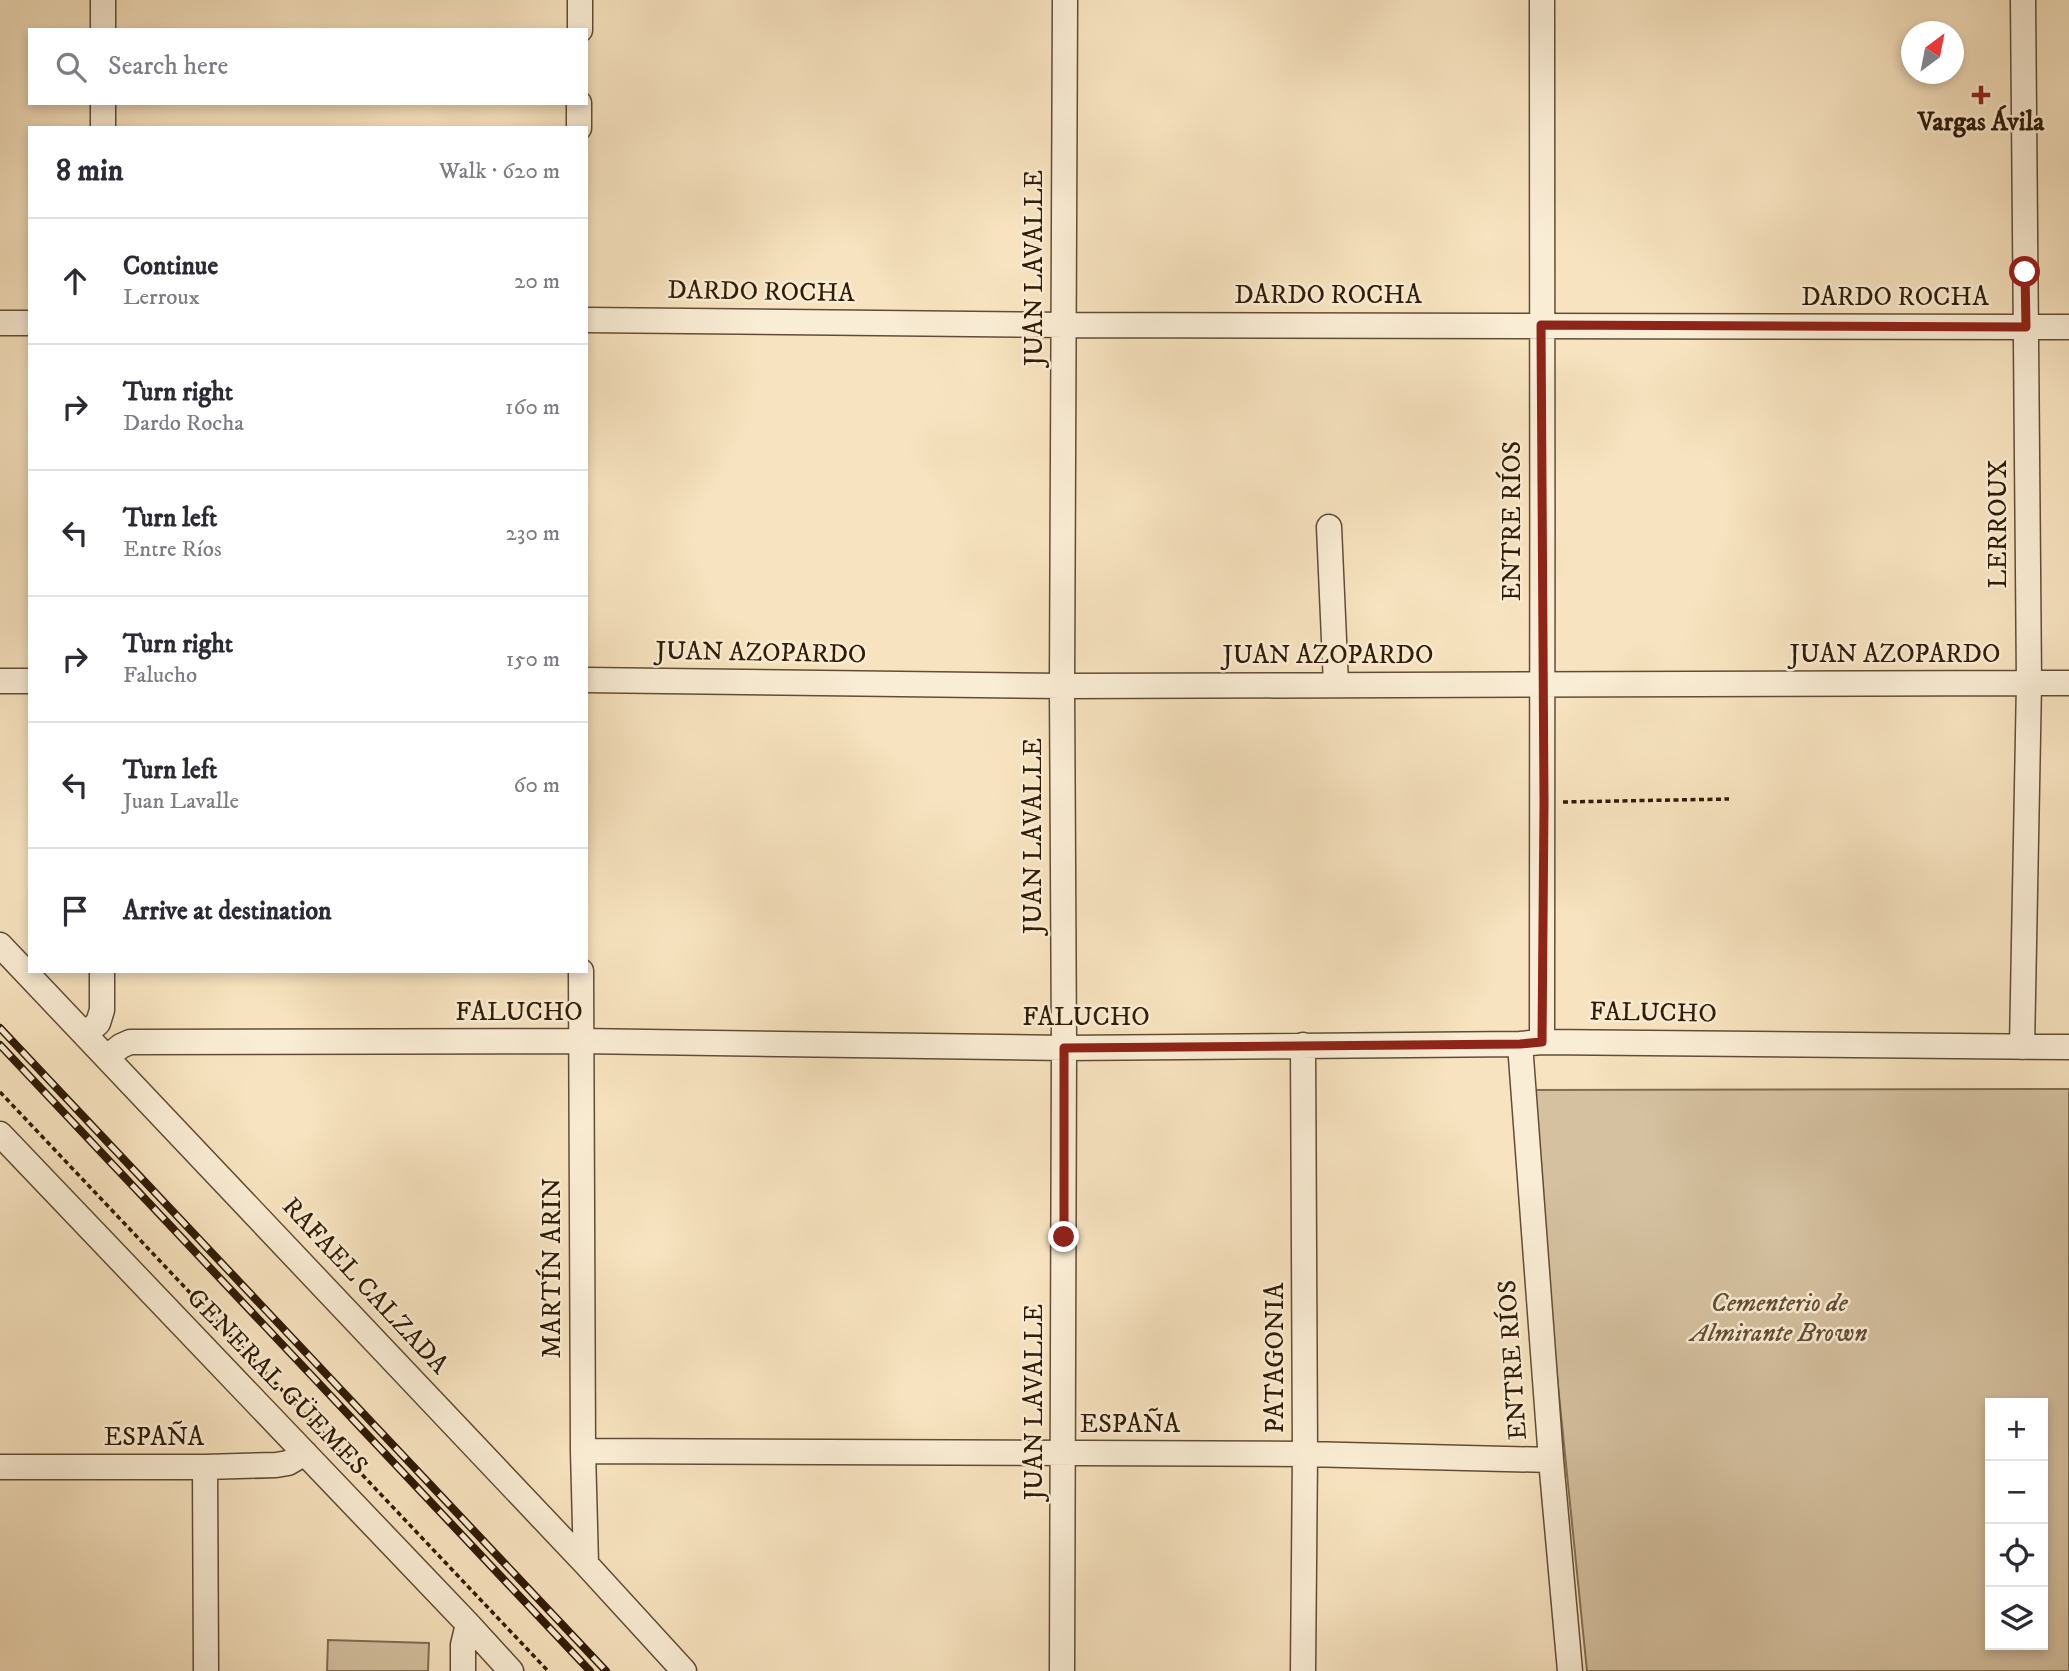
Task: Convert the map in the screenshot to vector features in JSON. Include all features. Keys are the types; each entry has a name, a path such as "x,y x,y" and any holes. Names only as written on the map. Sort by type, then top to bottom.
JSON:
{"street":[{"path":"103,0 103,28"},
{"path":"580,0 580,28"},
{"name":"JUAN LAVALLE","path":"1062,1671 1065,0"},
{"name":"ENTRE RÍOS","path":"1542,0 1544,803 1531,1043 1551,1460 1570,1671"},
{"name":"LERROUX","path":"2022,1047 2029,683 2023,0"},
{"path":"103,105 103,126"},
{"path":"579,105 579,126"},
{"name":"DARDO ROCHA","path":"588,320 1064,325 2069,327"},
{"path":"0,323 28,323"},
{"path":"1329,527 1336,685"},
{"name":"JUAN AZOPARDO","path":"588,680 1062,686 2069,683"},
{"path":"0,681 28,681"},
{"name":"RAFAEL CALZADA","path":"0,945 684,1671"},
{"path":"85,1034 98,1023 102,1010 102,973"},
{"name":"MARTÍN ARIN","path":"581,973 586,1564"},
{"name":"FALUCHO","path":"107,1056 121,1045 130,1042 580,1041 1064,1048 1531,1043 2069,1047"},
{"name":"PATAGONIA","path":"1303,1045 1306,1454 1303,1671"},
{"name":"GENERAL GÜEMES","path":"0,1134 511,1671"},
{"name":"ESPAÑA","path":"583,1451 1306,1454 1551,1460"},
{"name":"ESPAÑA","path":"0,1467 276,1465 305,1453"},
{"path":"205,1467 206,1671"},
{"path":"463,1671 463,1645 468,1624"}],"path":[{"path":"1544,803 1729,799"},
{"path":"0,1092 548,1671"}],"green space":[{"name":"Cementerio de Almirante Brown","path":"2069,1089 2069,1671 1587,1671 1528,1090"},
{"path":"328,1640 429,1643 428,1671 327,1671"}],"railway":[{"path":"0,1028 606,1671"},
{"path":"0,1045 590,1671"}],"place":[{"name":"Vargas Ávila","path":"1981,95"}],"route":[{"path":"1064,1237 1064,1048 1542,1042 1544,803 1541,325 2026,327 2025,272"}]}
